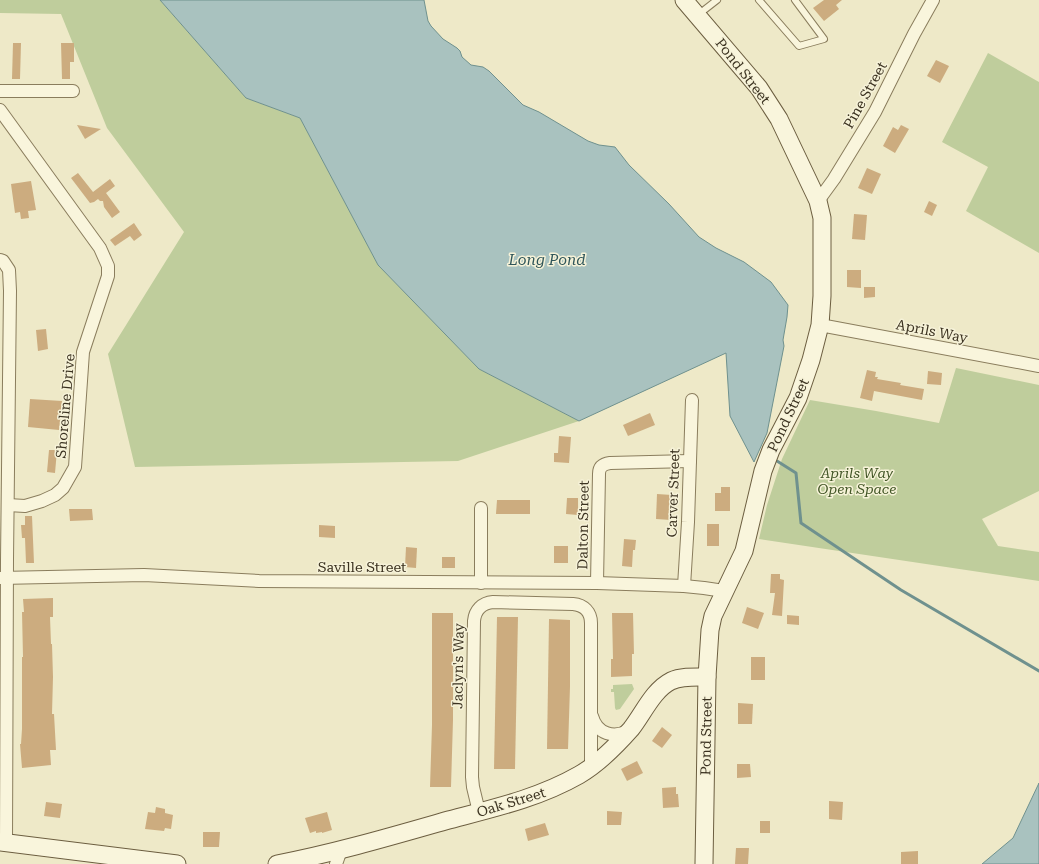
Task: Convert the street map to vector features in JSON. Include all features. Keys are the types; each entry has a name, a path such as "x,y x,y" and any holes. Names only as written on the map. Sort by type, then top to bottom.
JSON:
{"street":[{"name":"Pond Street","path":"684,0 759,88 779,119 818,201 822,218 822,296 820,325 811,360 798,398 771,450 763,471 744,551 713,616 710,630 707,677 704,864"},
{"name":"Pine Street","path":"818,201 834,179 875,112 914,34 933,0"},
{"path":"0,91 73,91"},
{"name":"Shoreline Drive","path":"0,110 100,248 108,266 108,276 83,352 74,467 63,488 55,495 25,506 8,505"},
{"path":"1,261 9,270 10,291 8,505 4,578 3,843 177,864"},
{"name":"Aprils Way","path":"820,325 1039,366"},
{"name":"Carver Street","path":"684,586 688,522 692,400"},
{"name":"Dalton Street","path":"597,583 599,474 601,467 610,463 690,461"},
{"path":"481,508 481,583"},
{"name":"Saville Street","path":"4,578 144,575 259,581 597,583 684,586 724,592"},
{"name":"Jaclyn's Way","path":"479,812 473,788 472,771 474,621 477,612 484,605 493,602 572,604 580,605 586,609 591,620 591,714"},
{"name":"Oak Street","path":"277,864 338,857 479,812 523,800 546,791 580,775 616,745 630,730 653,698 667,683 681,678 707,677"},
{"path":"591,714 598,728 606,734 619,735 630,730"},
{"path":"591,714 591,767"}],"lane":[{"path":"698,15 717,0"},
{"path":"759,0 799,46 824,39 794,0"}],"green space":[{"path":"0,0 160,0 246,98 300,118 378,265 479,369 579,421 458,461 135,467 108,354 184,232 107,128 61,14 0,13"},
{"path":"988,53 1039,82 1039,253 966,211 988,167 942,142"},
{"name":"Aprils Way Open Space","path":"956,368 1039,385 1039,491 982,519 998,546 1039,552 1039,581 759,539 767,505 782,459 810,400 939,423"},
{"path":"632,684 634,689 620,709 616,710 614,692 611,692 613,685"}],"water":[{"name":"Long Pond","path":"160,0 424,0 428,21 431,26 443,39 457,48 462,57 471,65 483,67 489,71 523,105 539,112 588,141 599,145 615,147 629,165 669,204 699,237 716,248 744,262 771,282 788,305 783,340 784,346 767,433 754,462 730,416 726,353 579,421 479,369 378,265 300,118 246,98"},
{"path":"1039,783 1039,864 982,864 1013,838"}],"building":[{"path":"824,0 842,0 836,5 839,9 824,21 813,8"},
{"path":"13,43 21,43 20,79 12,79"},
{"path":"61,43 74,43 74,62 70,62 70,79 62,79"},
{"path":"936,60 949,66 940,83 927,76"},
{"path":"77,125 101,129 85,139"},
{"path":"901,125 909,129 895,153 883,146 893,127 898,130"},
{"path":"867,168 881,174 872,194 858,188"},
{"path":"78,173 93,192 110,179 115,186 106,193 120,212 112,218 104,207 103,201 98,199 90,203 71,178"},
{"path":"31,181 36,210 28,211 29,218 21,219 20,212 15,213 11,184"},
{"path":"929,201 937,205 932,216 924,212"},
{"path":"854,214 867,215 865,240 852,239"},
{"path":"134,223 142,235 134,241 130,236 115,246 110,240"},
{"path":"847,270 861,270 861,288 847,287"},
{"path":"864,287 875,287 875,297 864,298"},
{"path":"46,329 48,349 38,351 36,330"},
{"path":"867,370 876,372 875,377 878,377 877,379 924,389 922,400 874,391 872,401 860,398"},
{"path":"928,371 942,373 941,385 927,384"},
{"path":"30,399 62,401 59,430 28,427"},
{"path":"650,413 655,425 628,436 623,425"},
{"path":"559,436 571,437 569,463 554,462 554,453 558,453"},
{"path":"49,450 57,450 55,473 47,472"},
{"path":"721,487 730,487 730,511 715,511 715,493 721,493"},
{"path":"657,494 672,495 671,520 656,519"},
{"path":"567,498 578,498 578,515 566,514"},
{"path":"497,500 530,500 530,514 496,514"},
{"path":"69,509 92,509 93,520 70,521"},
{"path":"25,516 32,516 34,563 26,563 25,538 22,538 21,525 25,525"},
{"path":"707,524 719,524 719,546 707,546"},
{"path":"319,525 335,526 335,538 319,537"},
{"path":"624,539 636,540 635,550 633,550 632,567 622,566"},
{"path":"554,546 568,546 568,563 554,563"},
{"path":"406,547 417,548 416,568 405,567"},
{"path":"442,557 455,557 455,568 442,568"},
{"path":"771,574 780,574 780,579 784,580 782,616 772,615 775,593 770,593"},
{"path":"53,598 53,617 50,617 53,677 52,714 54,714 56,750 50,750 51,765 22,768 20,744 22,729 23,599"},
{"path":"747,607 764,613 758,629 742,623"},
{"path":"432,613 453,613 453,720 451,787 430,787 432,725"},
{"path":"612,613 633,613 634,654 632,654 632,676 611,677 611,659 613,659"},
{"path":"787,615 799,616 799,625 787,624"},
{"path":"497,617 518,617 515,769 494,769"},
{"path":"549,619 570,620 568,749 547,749"},
{"path":"751,657 765,657 765,680 751,680"},
{"path":"738,703 753,704 752,724 738,724"},
{"path":"662,727 672,735 662,748 652,741"},
{"path":"637,761 643,773 627,781 621,769"},
{"path":"737,764 750,764 751,777 737,778"},
{"path":"676,787 679,807 663,808 662,788"},
{"path":"829,801 843,802 842,820 829,819"},
{"path":"46,802 62,804 60,818 44,816"},
{"path":"156,807 165,809 165,813 173,815 171,829 165,828 164,831 145,829 148,812 155,813"},
{"path":"607,811 622,812 621,825 607,825"},
{"path":"327,812 332,830 322,833 316,833 316,831 310,833 305,818"},
{"path":"760,821 770,821 770,833 760,833"},
{"path":"545,823 549,835 528,841 525,829"},
{"path":"203,832 220,832 219,847 203,847"},
{"path":"736,848 749,848 748,864 735,864"},
{"path":"918,851 918,864 901,864 901,852"}],"waterway":[{"path":"777,461 796,473 801,523 901,590 1039,671"}]}
